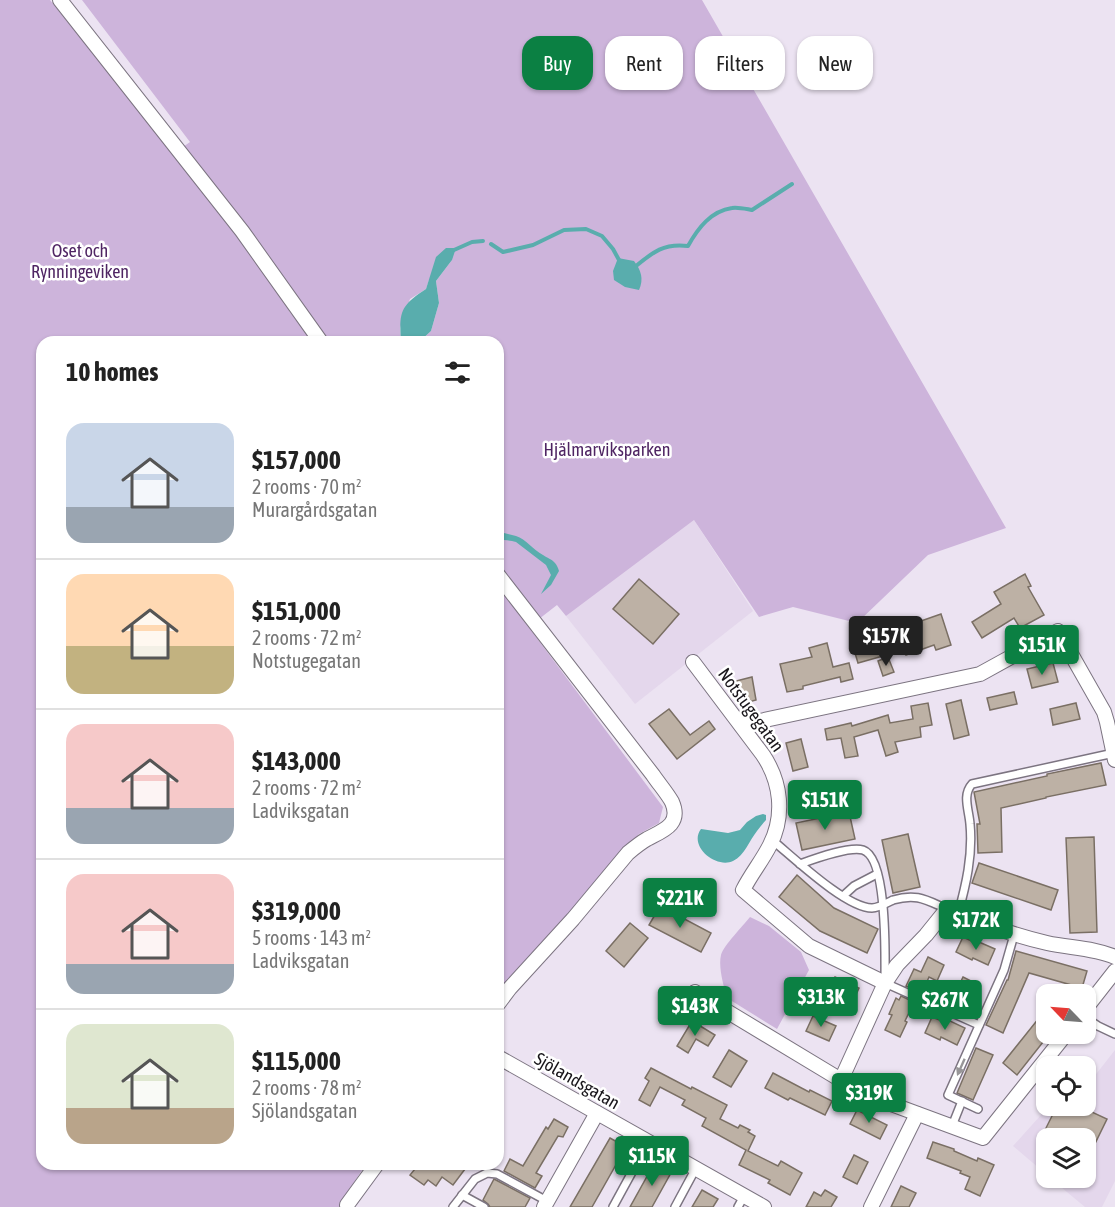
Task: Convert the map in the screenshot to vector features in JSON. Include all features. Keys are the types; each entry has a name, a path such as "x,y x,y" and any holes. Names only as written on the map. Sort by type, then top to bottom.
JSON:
{"street":[{"path":"60,0 242,231 317,336"},
{"path":"504,583 653,775 671,800 674,816 667,830 639,844 628,854 504,996"},
{"path":"741,725 980,674 1058,631 1104,712 1114,757"},
{"name":"Notstugegatan","path":"693,662 768,763 778,786 780,805 777,826 772,840 743,890 809,946 885,983"},
{"path":"841,1080 885,983 897,965 926,935 953,912 1014,935 1050,944 1102,952 1115,957"},
{"path":"1096,996 1114,973"},
{"path":"695,992 841,1080 855,1091 983,1138 1058,1044"},
{"name":"Sjölandsgatan","path":"504,1060 696,1168 741,1201 764,1207"},
{"path":"545,1204 597,1113"},
{"path":"871,1207 917,1114"},
{"path":"347,1205 373,1170"}],"lane":[{"path":"772,840 829,887 863,907 874,908 896,900 918,897 953,912 965,887 970,860 970,826 966,797 968,788 972,784 1114,757"},
{"path":"800,864 837,852 861,849 867,852 874,864 883,904 886,936 885,983 980,1024"},
{"path":"843,896 854,886 877,874"},
{"path":"978,1109 948,1095 1004,970 1014,935"},
{"path":"1096,1025 1115,1034"},
{"path":"952,1126 962,1101"},
{"path":"613,1207 649,1141"},
{"path":"675,1207 696,1168"},
{"path":"453,1207 475,1179 487,1173 497,1174 545,1204"},
{"path":"462,1195 484,1207"}],"shaded area":[{"path":"446,248 456,248 452,260 436,281 439,303 431,331 426,336 401,336 400,323 403,311 411,300 426,289 436,257"},
{"path":"618,258 634,261 636,264 641,278 639,290 625,287 614,280 613,271"},
{"path":"694,520 753,611 635,704 566,616"},
{"path":"504,533 520,537 539,553 552,560 559,571 551,585 541,594 551,575 546,565 516,542 504,540"},
{"path":"763,814 766,815 766,820 744,852 733,861 719,862 701,849 698,836 701,829 728,833 740,830 747,822"},
{"path":"1115,1050 1115,1181 1102,1207 1085,1207 1062,1188 1096,1188 1096,1128 1036,1128 1036,1166 1013,1146 1040,1116 1096,1116 1096,1074"}],"green space":[{"path":"0,0 50,0 173,154 190,142 82,0 702,0 723,36 695,36 695,90 754,90 1006,528 928,555 857,623 793,607 759,617 694,520 566,616 557,605 539,619 504,574 504,336 426,336 431,331 439,303 436,281 452,260 429,280 426,289 410,299 400,328 401,336 326,336 300,306 289,311 308,336 36,336 36,1170 362,1170 339,1207 0,1207"},
{"path":"504,594 663,807 659,823 639,834 504,988"},
{"path":"750,917 769,926 801,952 809,970 777,1029 727,998 723,983 721,955"}],"building":[{"path":"1025,574 1031,586 1028,587 1044,615 1020,628 1014,618 982,638 972,622 1001,604 994,592"},
{"path":"639,579 679,614 653,644 613,609"},
{"path":"941,614 951,645 936,650 934,645 906,655 898,629"},
{"path":"877,635 883,656 858,663 852,643"},
{"path":"827,643 833,667 849,663 853,679 841,682 840,677 787,692 780,664 812,657 809,648"},
{"path":"888,657 894,672 883,676 878,661"},
{"path":"1053,663 1058,682 1032,688 1027,669"},
{"path":"752,677 756,700 741,704 736,681"},
{"path":"1014,692 1017,704 990,710 987,698"},
{"path":"961,700 969,735 954,739 946,704"},
{"path":"928,703 932,725 920,727 921,737 895,742 898,752 886,756 878,730 854,737 858,756 845,758 841,738 827,740 825,729 851,723 852,726 888,715 890,723 913,719 911,706"},
{"path":"1076,703 1080,719 1053,725 1050,709"},
{"path":"669,709 690,735 709,721 715,729 677,759 649,724"},
{"path":"801,739 808,767 793,771 786,743"},
{"path":"1101,763 1106,785 1001,808 1002,852 978,853 977,824 980,824 974,792"},
{"path":"849,812 855,839 802,850 796,823"},
{"path":"908,834 920,887 893,893 882,840"},
{"path":"1094,837 1097,932 1070,933 1066,838"},
{"path":"979,863 1058,890 1051,910 972,883"},
{"path":"797,875 834,908 878,929 867,953 820,931 779,897"},
{"path":"660,906 711,933 701,952 649,925"},
{"path":"630,923 648,938 624,967 606,951"},
{"path":"963,937 995,949 988,965 956,952"},
{"path":"1016,951 1087,971 1083,984 1068,984 1029,973 1003,1033 986,1025 1008,980"},
{"path":"928,957 944,965 937,981 929,977 922,993 906,986 914,969 921,972"},
{"path":"835,977 859,988 853,1001 829,990"},
{"path":"963,977 979,985 972,1000 956,992"},
{"path":"901,996 914,1002 900,1037 885,1030 896,998 899,1000"},
{"path":"813,1016 836,1026 829,1041 806,1031"},
{"path":"932,1017 947,1023 948,1020 965,1028 957,1045 941,1037 940,1040 925,1033"},
{"path":"692,1021 715,1035 708,1046 696,1039 688,1053 677,1046"},
{"path":"1036,1022 1036,1044 1041,1044 1017,1075 1003,1063"},
{"path":"976,1048 993,1055 973,1100 957,1093"},
{"path":"729,1050 747,1061 731,1087 713,1077"},
{"path":"651,1068 727,1105 720,1119 738,1128 740,1125 750,1130 748,1132 755,1136 748,1151 778,1166 781,1161 802,1173 790,1195 768,1183 770,1180 739,1165 746,1150 702,1126 706,1118 682,1105 685,1100 660,1087 650,1106 639,1100 649,1081 645,1078"},
{"path":"773,1073 832,1101 825,1115 765,1088"},
{"path":"857,1110 887,1125 880,1139 850,1124"},
{"path":"1096,1114 1107,1119 1096,1142 1096,1128 1046,1128 1052,1116 1096,1116"},
{"path":"554,1119 568,1127 563,1137 558,1136 536,1173 542,1176 535,1188 504,1171 510,1159 523,1166 546,1127 548,1129"},
{"path":"610,1138 626,1147 592,1207 570,1207"},
{"path":"933,1142 954,1149 977,1161 978,1158 994,1165 980,1196 965,1189 970,1177 960,1173 961,1171 927,1158"},
{"path":"854,1155 868,1162 857,1184 843,1177"},
{"path":"655,1162 672,1171 652,1207 630,1207"},
{"path":"414,1170 464,1170 453,1185 442,1177 436,1186 428,1180 424,1185 410,1175"},
{"path":"494,1179 530,1198 525,1207 490,1207 483,1200"},
{"path":"901,1186 916,1193 909,1207 891,1207"},
{"path":"702,1190 718,1199 713,1207 692,1207"},
{"path":"825,1190 837,1197 831,1207 806,1207 814,1192 821,1196"}],"waterway":[{"path":"636,266 665,247 688,246 701,227 718,213 734,208 752,210 792,184"},
{"path":"491,244 503,252 533,245 564,230 586,229 602,236 619,260"},
{"path":"454,250 472,242 483,241"}],"park label":[{"name":"Oset och Rynningeviken","path":"80,261"},
{"name":"Hjälmarviksparken","path":"607,450"}]}
